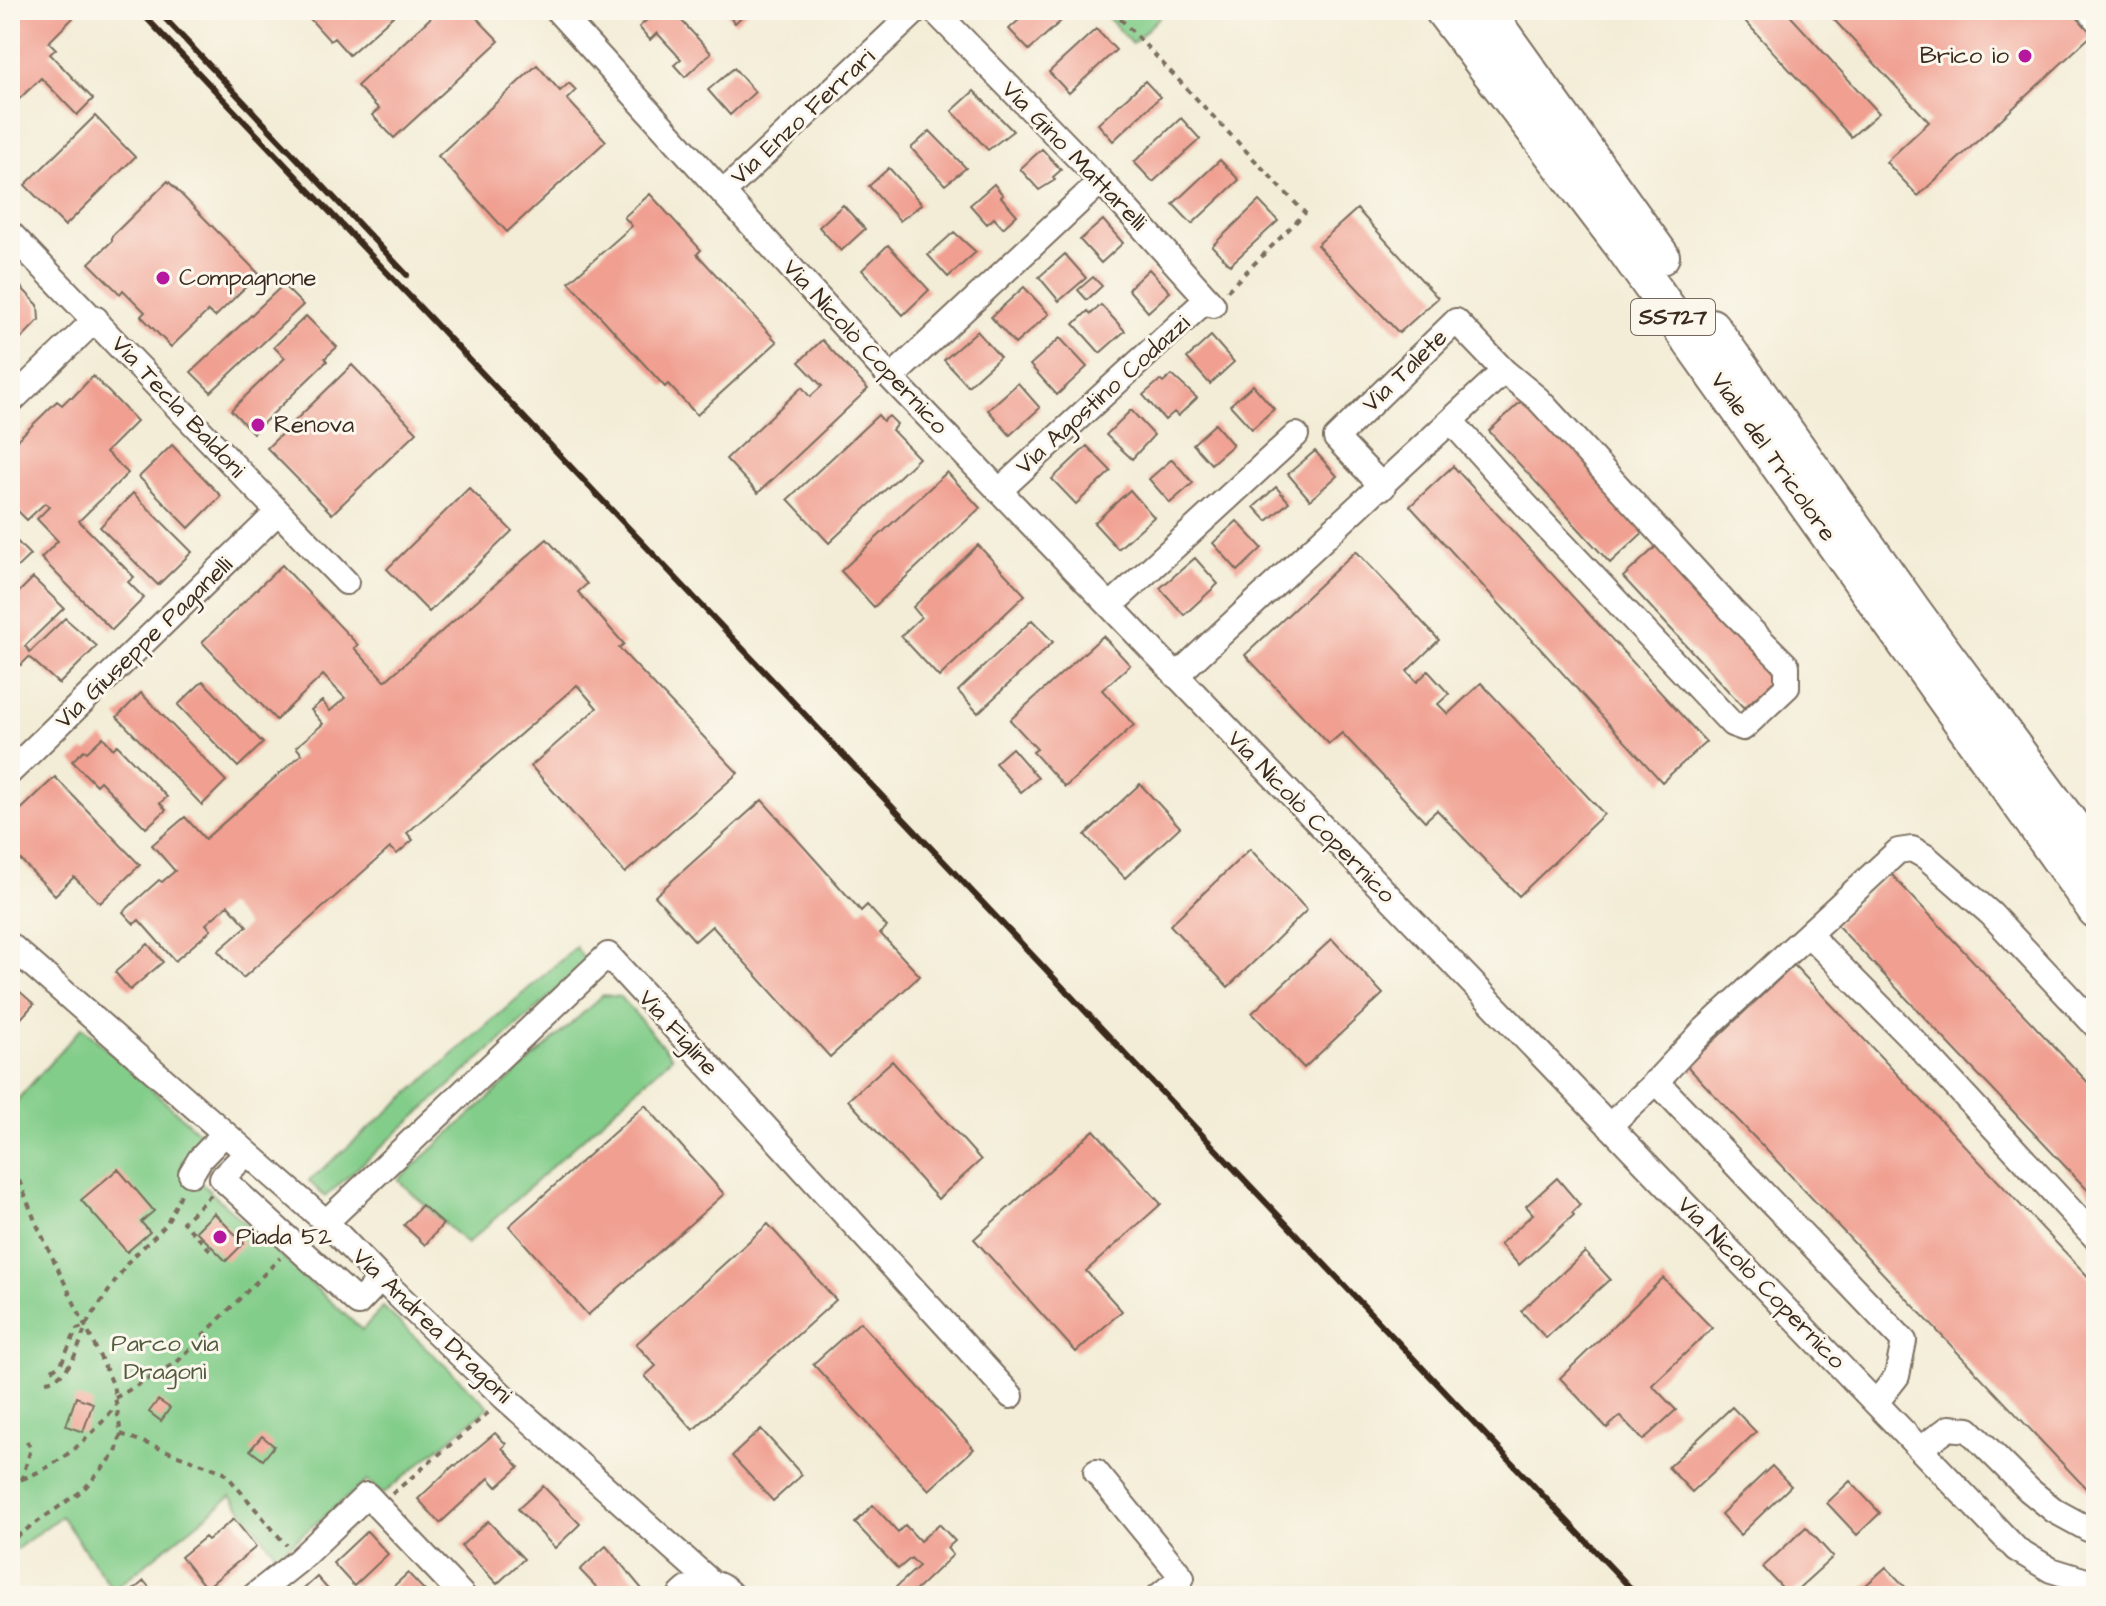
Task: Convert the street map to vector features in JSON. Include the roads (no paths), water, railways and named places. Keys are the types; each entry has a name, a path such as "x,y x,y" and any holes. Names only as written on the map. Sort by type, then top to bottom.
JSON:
{"highway":[{"name":"Viale del Tricolore","path":"1443,10 1905,622 2096,859"},
{"name":"Viale del Tricolore","path":"1485,10 1905,622"},
{"name":"Viale del Tricolore","path":"1940,667 2096,910"}],"street":[{"name":"Via Nicolò Copernico","path":"557,10 891,378 2016,1549 2051,1570 2096,1584"},
{"name":"Via Enzo Ferrari","path":"724,192 917,10"},
{"name":"Via Gino Mattarelli","path":"934,10 1101,181 1210,302"},
{"path":"2092,10 2090,12 2096,19"},
{"path":"891,378 1101,181"},
{"name":"Via Tecla Baldoni","path":"10,233 346,582"},
{"name":"Via Agostino Codazzi","path":"999,491 1210,302"},
{"path":"10,402 96,319"},
{"name":"Via Talete","path":"1383,487 1336,438 1456,321 1504,371"},
{"path":"1176,676 1383,487 1504,371 1538,399 1733,612 1787,666 1787,687 1743,728 1732,724 1452,422"},
{"path":"1110,606 1296,435"},
{"name":"Via Giuseppe Paganelli","path":"10,772 277,513"},
{"path":"1609,1126 1703,1031 1898,851 1912,849 1926,857 1991,914 2096,1026"},
{"path":"1808,934 1913,1040 2096,1238"},
{"name":"Via Andrea Dragoni","path":"10,945 326,1222 504,1397 722,1589"},
{"name":"Via Figline","path":"326,1222 608,955 1011,1396"},
{"path":"1656,1081 1904,1341 1897,1376 1876,1403"},
{"path":"224,1134 196,1167 358,1303 381,1279"},
{"path":"218,1186 246,1154"},
{"path":"1920,1449 1949,1428 1969,1430 2029,1490 2055,1511 2088,1529 2096,1530"},
{"path":"1096,1472 1182,1577 1159,1596"},
{"path":"254,1596 298,1561 367,1495 463,1596"},
{"path":"673,1549 683,1593 698,1584 722,1589"}],"railway":[{"path":"139,10 1638,1596"},
{"path":"157,10 407,275"}],"place":[{"name":"Brico io","path":"2025,56"},
{"name":"Compagnone","path":"163,278"},
{"name":"Renova","path":"258,425"},
{"name":"Piada 52","path":"220,1237"}],"park label":[{"name":"Parco via Dragoni","path":"165,1358"}]}
